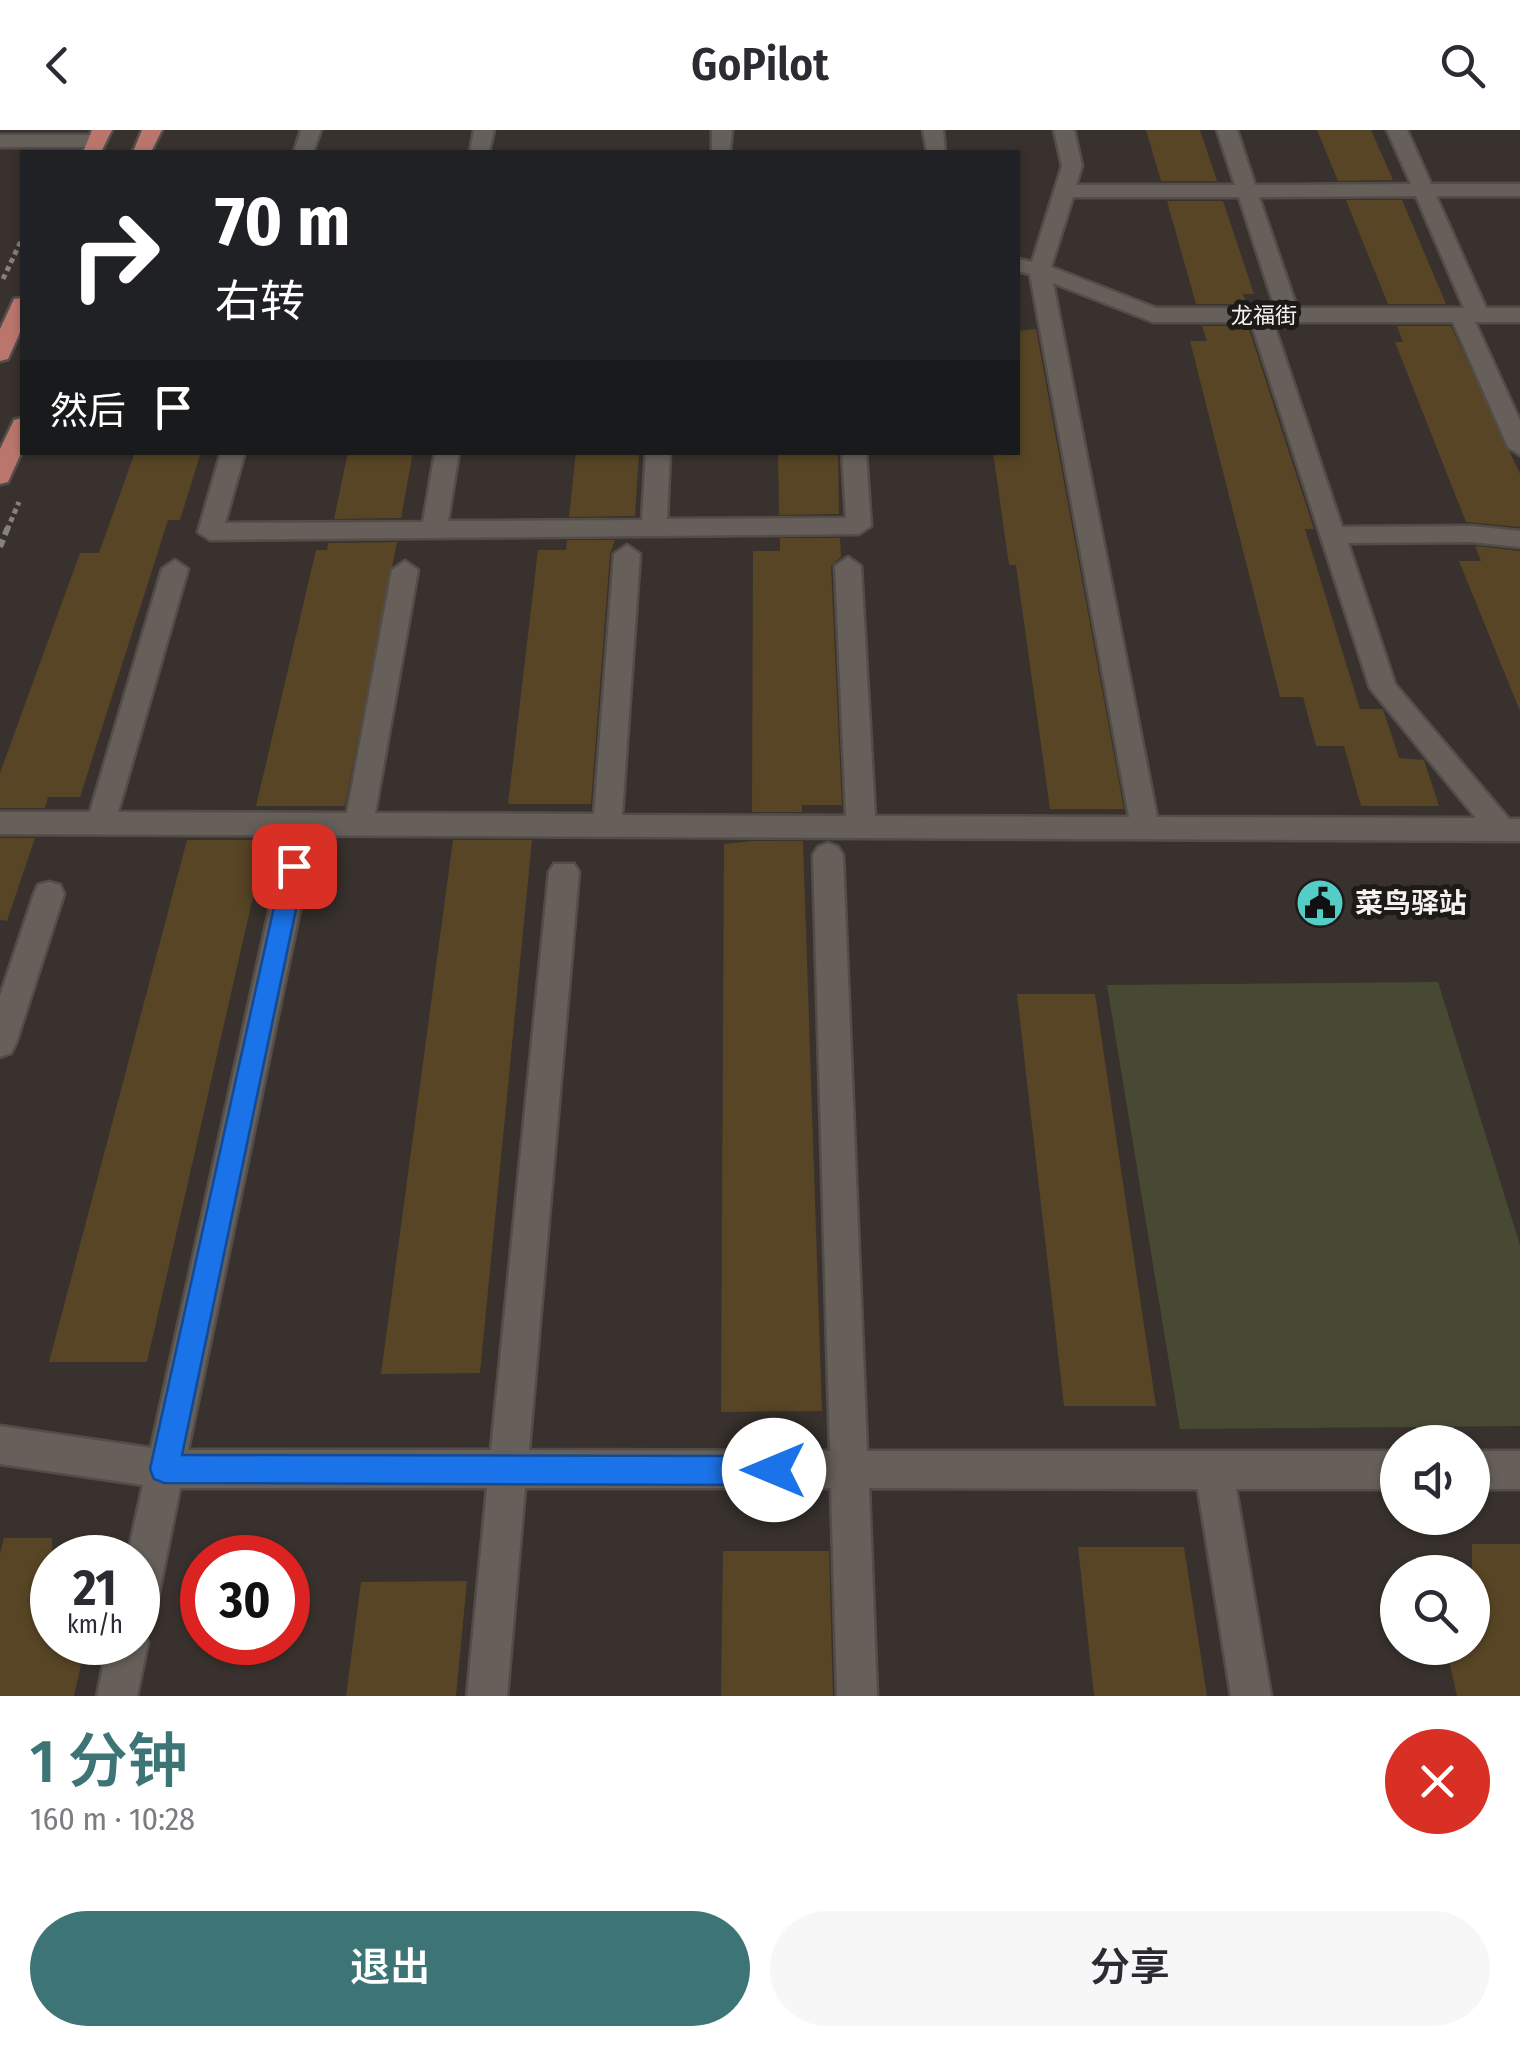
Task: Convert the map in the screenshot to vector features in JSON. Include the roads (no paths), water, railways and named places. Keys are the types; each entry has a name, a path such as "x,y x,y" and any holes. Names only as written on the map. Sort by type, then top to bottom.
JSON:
{"main road":[{"path":"0,354 20,309"},
{"path":"0,476 20,430"}],"street":[{"path":"1064,130 1072,166 1065,191 1029,268 1144,828"},
{"path":"1227,130 1288,315"},
{"path":"1396,130 1424,190 1520,447"},
{"path":"0,141 97,141"},
{"path":"1065,191 1520,190"},
{"name":"龙福街","path":"1029,268 1153,316 1520,315"},
{"path":"1260,316 1383,688 1511,830"},
{"path":"232,455 210,532 859,526 854,455"},
{"path":"434,530 446,455"},
{"path":"654,528 658,455"},
{"path":"1332,535 1471,534 1520,539"},
{"path":"607,826 626,554"},
{"path":"848,566 861,826"},
{"path":"101,824 176,568"},
{"path":"360,824 405,570"},
{"path":"0,823 1511,830"},
{"path":"828,856 857,1696"},
{"path":"151,1535 294,866"},
{"path":"487,1696 564,872"},
{"path":"0,1043 49,894"},
{"path":"0,1445 164,1469 1380,1470"},
{"path":"1214,1470 1251,1696"},
{"path":"1490,1470 1520,1470"},
{"path":"117,1696 123,1665"}],"place":[{"name":"菜鸟驿站","path":"1320,903"}]}
